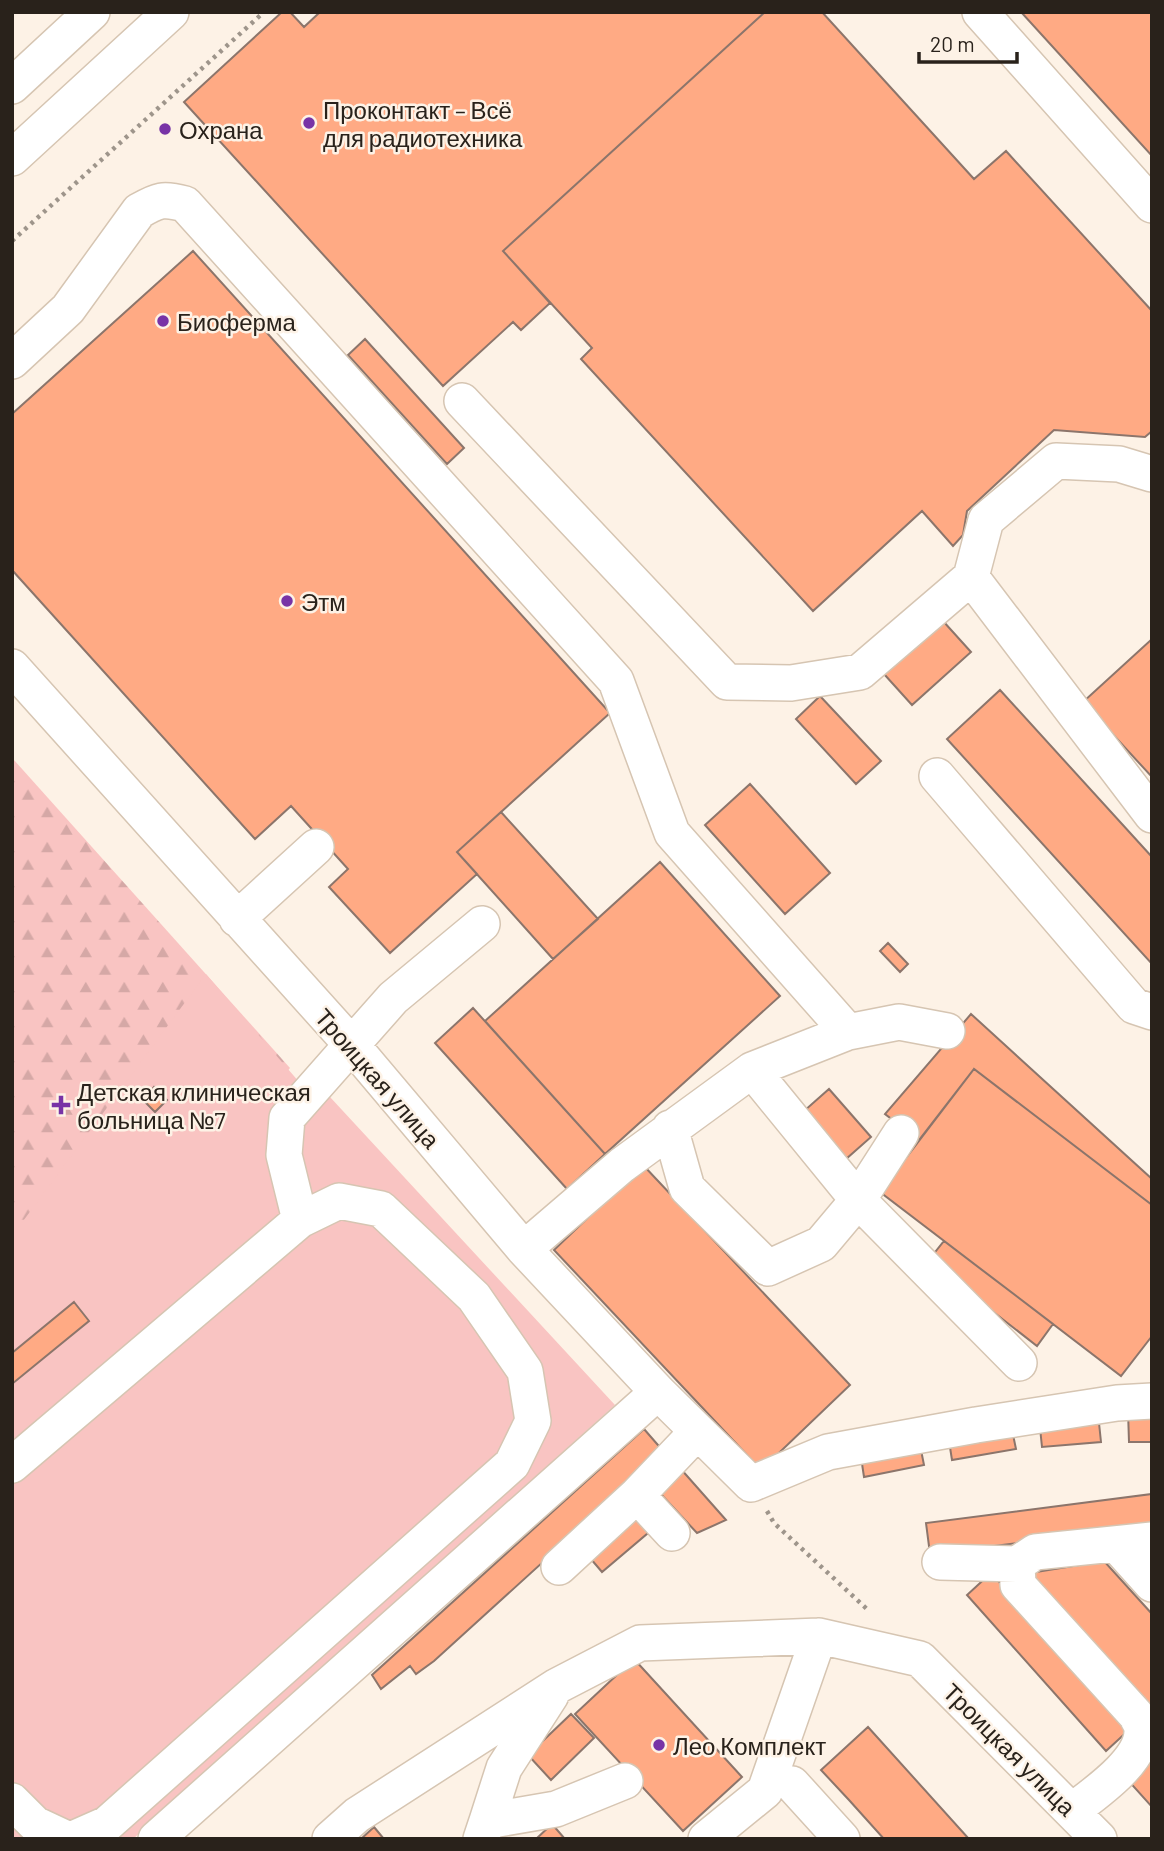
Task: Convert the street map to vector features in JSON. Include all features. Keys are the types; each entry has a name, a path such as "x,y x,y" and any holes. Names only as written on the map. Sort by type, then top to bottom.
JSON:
{"street":[{"path":"12,86 92,12"},
{"path":"12,158 171,12"},
{"path":"980,12 1152,205"},
{"path":"12,361 68,309 139,211 155,201 168,200 185,204 616,681 672,833 848,1032"},
{"path":"462,401 727,682 791,683 860,673 971,577 986,520 1056,461 1119,464 1152,474"},
{"path":"971,577 1152,814"},
{"name":"Троицкая улица","path":"18,686 351,1044 524,1249 697,1433 751,1484"},
{"path":"937,776 1134,1006 1152,1012"},
{"path":"237,919 316,847"},
{"path":"300,1220 284,1155 287,1118 393,998 482,924"},
{"path":"524,1249 622,1165 752,1070 848,1032 899,1021 947,1031"},
{"path":"752,1070 858,1200 1019,1363"},
{"path":"670,1128 687,1188 768,1268 821,1244 858,1200 901,1133"},
{"path":"12,1465 300,1220 339,1201 381,1209 474,1297 525,1371 533,1421 512,1464 107,1824 73,1839"},
{"path":"156,1839 658,1392"},
{"path":"751,1484 828,1452 1117,1402 1152,1401"},
{"path":"559,1567 697,1433"},
{"path":"637,1494 672,1533"},
{"path":"940,1562 1017,1564 1035,1552 1152,1540"},
{"path":"1117,1545 1152,1584"},
{"path":"1017,1564 1018,1585 1136,1715 1142,1729 1139,1745 1120,1772 1072,1811"},
{"path":"330,1839 357,1815 557,1686 640,1643 819,1636 765,1791 706,1839"},
{"name":"Троицкая улица","path":"819,1636 920,1659 1099,1839"},
{"path":"484,1830 504,1768 557,1686"},
{"path":"484,1830 556,1809 625,1781"},
{"path":"792,1784 842,1839"},
{"path":"12,1801 35,1824 66,1839"}],"path":[{"path":"12,241 264,12"},
{"path":"751,1484 774,1523 870,1613"}],"green space":[{"path":"14,760 290,1068 268,1094 12,1306"},
{"path":"206,974 319,1105 330,1097 615,1405 133,1839 12,1839 12,1236"}],"building":[{"path":"282,12 290,12 304,27 320,12 765,12 503,251 550,303 521,330 513,322 443,386 184,102"},
{"path":"765,12 822,12 974,179 1006,151 1152,311 1152,431 1145,437 1054,430 967,511 963,535 953,546 922,511 813,611 581,359 592,348 503,251"},
{"path":"1021,12 1152,12 1152,156"},
{"path":"193,251 610,713 457,852 477,874 390,953 329,887 348,869 291,806 255,839 12,570 12,414"},
{"path":"365,339 464,448 447,464 348,355"},
{"path":"943,621 971,652 912,705 884,674"},
{"path":"1152,639 1152,777 1083,702"},
{"path":"1000,690 1152,857 1152,964 947,739"},
{"path":"820,696 881,761 856,784 796,719"},
{"path":"750,784 830,873 785,914 705,825"},
{"path":"501,812 598,919 553,959 457,852"},
{"path":"660,862 780,996 605,1154 485,1021"},
{"path":"888,943 908,964 900,972 880,951"},
{"path":"473,1008 605,1154 567,1189 435,1043"},
{"path":"971,1014 1152,1179 1152,1205 974,1069 919,1140 885,1114"},
{"path":"974,1069 1152,1205 1152,1336 1121,1376 880,1192"},
{"path":"154,1087 167,1100 155,1112 143,1100"},
{"path":"829,1089 871,1137 846,1159 804,1111"},
{"path":"643,1165 850,1385 761,1470 554,1250"},
{"path":"944,1241 1053,1324 1037,1346 928,1261"},
{"path":"74,1302 89,1321 12,1384 12,1353"},
{"path":"1128,1411 1152,1411 1152,1442 1129,1442"},
{"path":"1099,1423 1101,1442 1042,1447 1040,1428"},
{"path":"644,1429 664,1452 434,1661 416,1674 410,1666 381,1689 372,1675"},
{"path":"1012,1430 1016,1449 952,1460 949,1441"},
{"path":"920,1445 924,1465 864,1477 861,1457"},
{"path":"680,1468 726,1520 697,1533 656,1489"},
{"path":"1152,1494 1152,1526 930,1554 926,1523"},
{"path":"631,1512 648,1533 602,1572 585,1552"},
{"path":"1104,1561 1152,1614 1152,1714 1030,1573"},
{"path":"991,1573 1130,1729 1106,1751 967,1595"},
{"path":"634,1659 742,1777 683,1831 575,1714"},
{"path":"571,1714 594,1738 551,1780 528,1755"},
{"path":"868,1727 969,1839 884,1839 821,1770"},
{"path":"1152,1755 1152,1807 1126,1778"},
{"path":"552,1824 565,1839 536,1839"},
{"path":"374,1827 384,1839 361,1839"}],"place":[{"name":"Проконтакт – Всё для радиотехника","path":"309,123"},
{"name":"Охрана","path":"165,129"},
{"name":"Биоферма","path":"163,321"},
{"name":"Этм","path":"287,601"},
{"name":"Детская клиническая больница №7","path":"61,1105"},
{"name":"Лео Комплект","path":"659,1745"}]}
